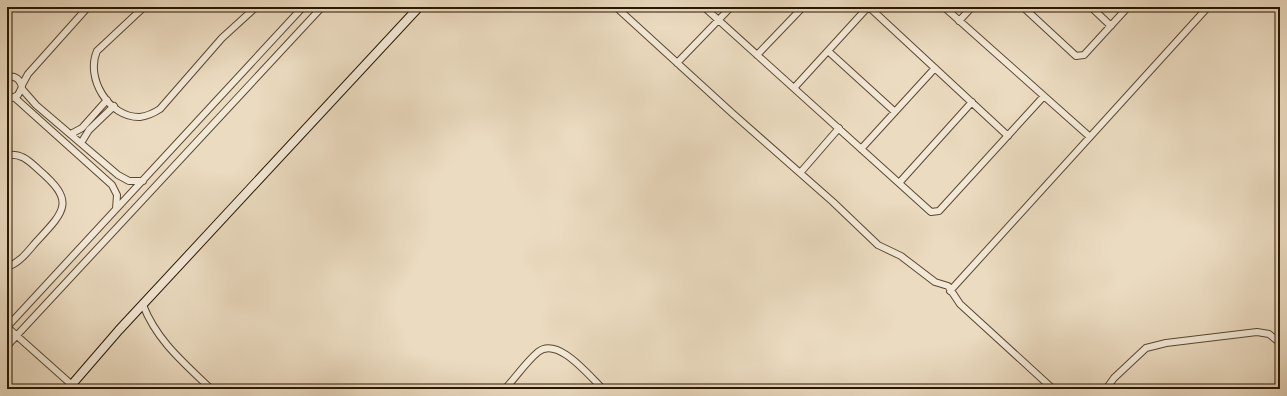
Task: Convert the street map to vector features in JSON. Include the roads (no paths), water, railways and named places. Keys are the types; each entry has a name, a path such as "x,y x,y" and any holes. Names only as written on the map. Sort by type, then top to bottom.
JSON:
{"street":[{"path":"88,7 28,74 22,87 9,98 112,185 117,198 116,210"},
{"path":"144,7 97,51 93,60 94,79 98,88 107,100 128,115 140,117 160,109 222,38 256,7"},
{"path":"303,7 7,327 70,387 143,305 419,7"},
{"path":"7,346 322,7"},
{"path":"616,7 833,202 878,245 901,256 935,282 946,285 960,304 1053,389"},
{"path":"704,7 931,212 937,212 1044,96"},
{"path":"677,63 731,7"},
{"path":"757,55 803,7"},
{"path":"794,88 869,7 1008,136"},
{"path":"944,7 1090,138"},
{"path":"959,21 972,7"},
{"path":"1023,7 1078,56 1084,55 1128,7"},
{"path":"1091,7 1111,26"},
{"path":"950,291 1208,7"},
{"path":"828,51 895,112"},
{"path":"861,149 935,68"},
{"path":"7,76 16,77 36,105 121,178 134,182 143,181"},
{"path":"71,134 82,128 107,100"},
{"path":"899,183 972,102"},
{"path":"81,143 89,130 114,106"},
{"path":"800,173 839,128"},
{"path":"7,155 24,157 53,182 61,193 63,206 58,218 18,262 7,267"},
{"path":"143,305 152,326 166,345 207,387"},
{"path":"1106,389 1114,378 1144,349 1160,344 1257,332 1269,334 1280,343"},
{"path":"505,389 539,351 550,347 562,351 603,389"},
{"path":"1093,389 1101,389"}]}
